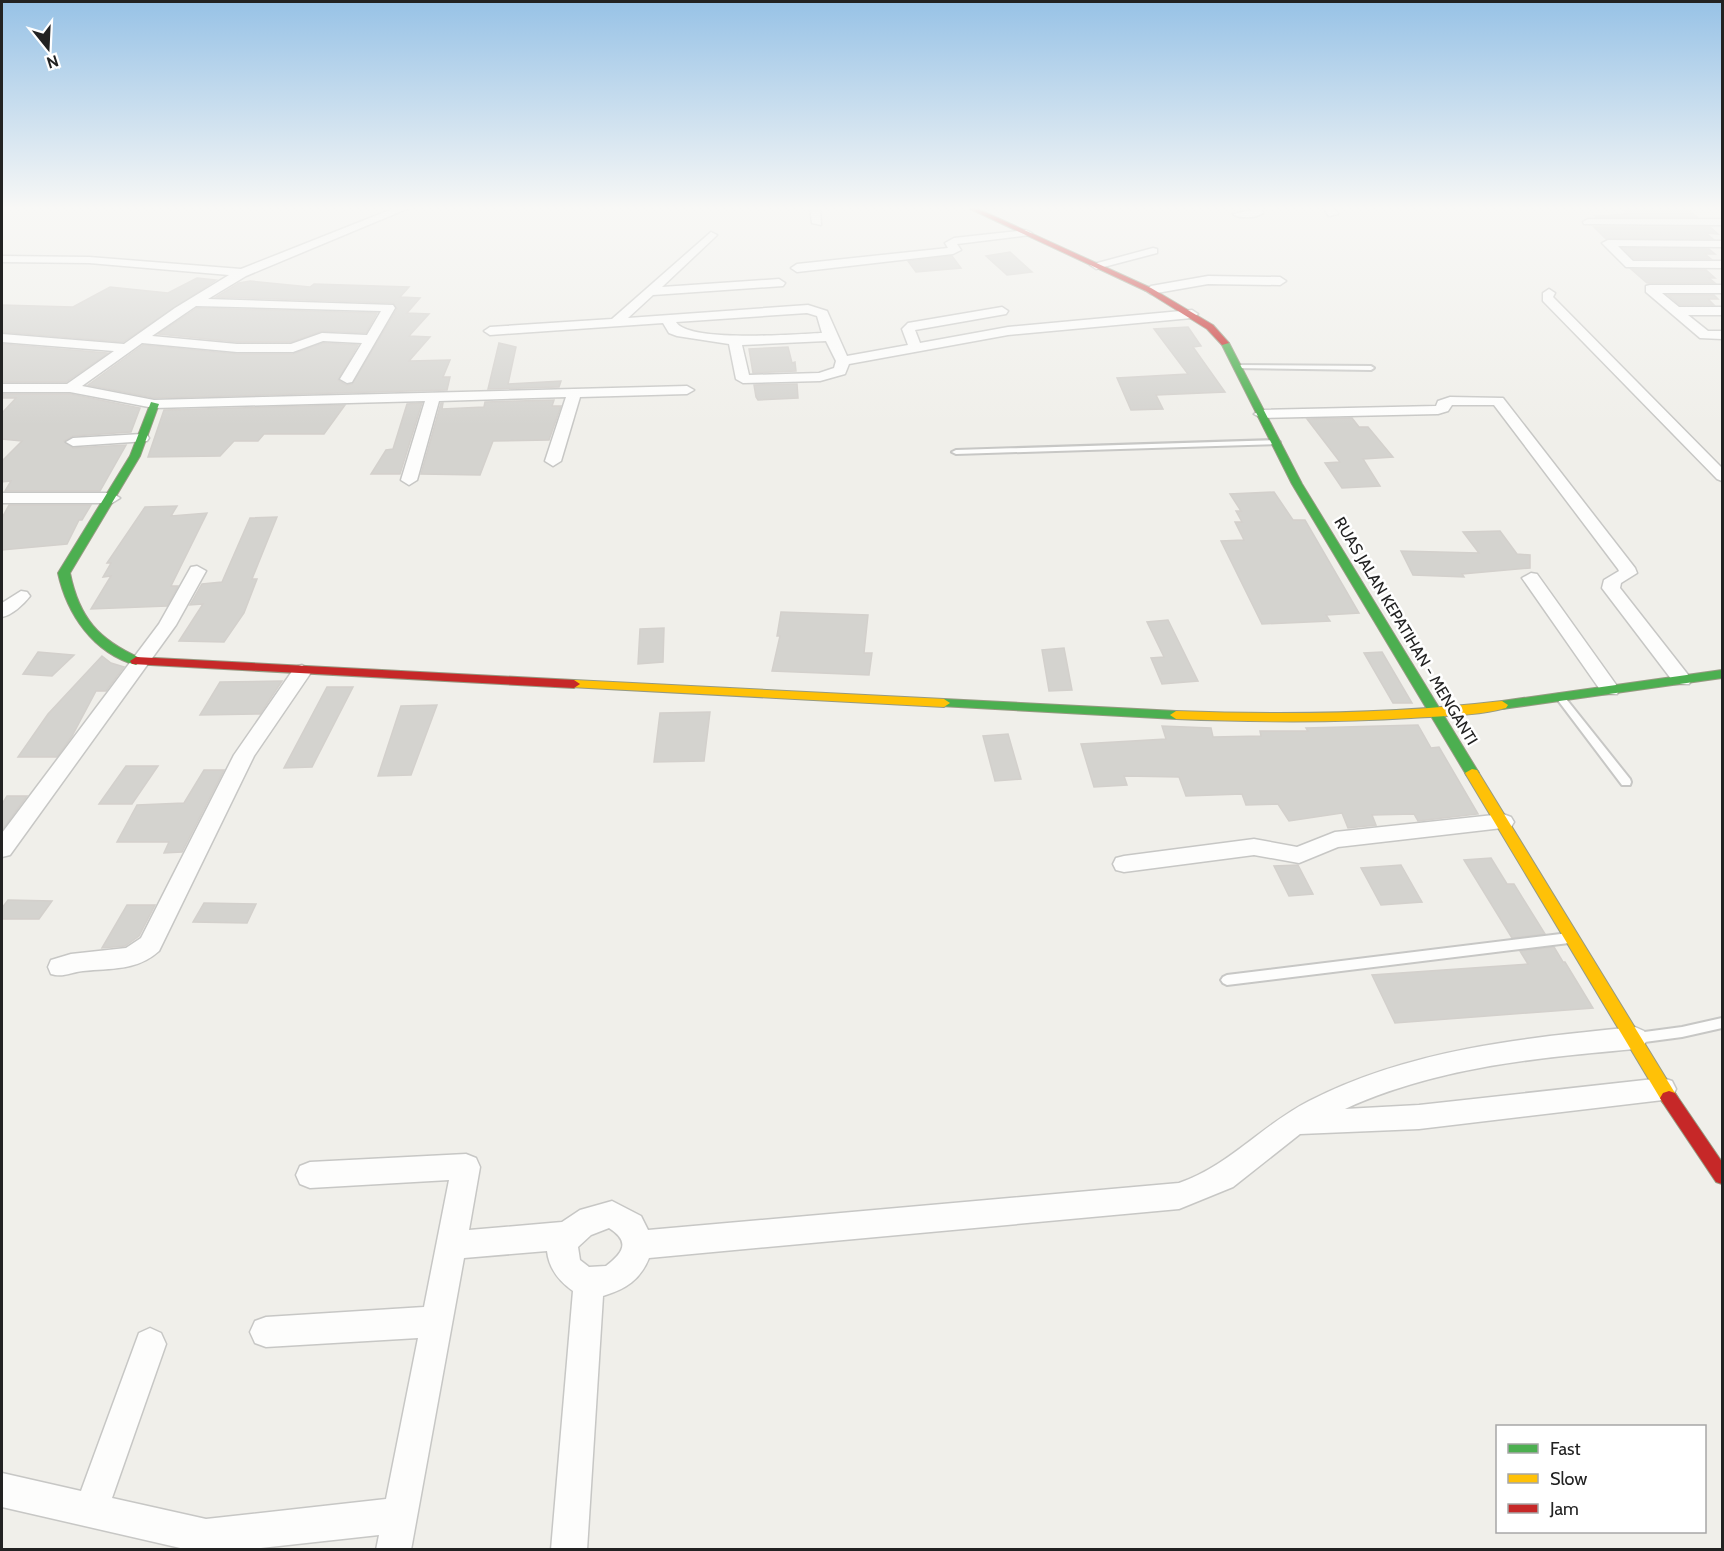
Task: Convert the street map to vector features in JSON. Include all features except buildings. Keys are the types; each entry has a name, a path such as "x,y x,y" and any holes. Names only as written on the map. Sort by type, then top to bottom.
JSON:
{"street":[{"path":"70,388 139,339 230,280"},
{"path":"616,322 662,280"},
{"name":"RUAS JALAN KEPATIHAN - MENGANTI","path":"1130,280 1151,290 1216,330 1297,484 1635,1038 1663,1089 1722,1176"},
{"path":"1151,290 1206,280"},
{"path":"1235,280 1280,281"},
{"path":"651,291 779,283"},
{"path":"1722,289 1650,289 1705,335 1722,335"},
{"path":"1549,293 1546,297 1722,476"},
{"path":"195,302 390,308 347,379"},
{"path":"490,331 808,309 823,314 830,337 843,361 840,371 827,375 743,379 735,341"},
{"path":"916,348 908,329 913,326 1002,311"},
{"path":"1677,311 1722,311"},
{"path":"843,361 1008,331 1192,314"},
{"path":"667,318 674,330 682,333 735,341 830,337"},
{"path":"139,339 237,348 293,348 322,337 370,339"},
{"path":"2,338 126,348"},
{"path":"3,388 70,388 154,404 687,390"},
{"path":"553,461 574,393"},
{"path":"409,480 433,397"},
{"path":"1261,414 1438,410 1449,401 1498,401 1626,568 1628,573 1613,580 1610,583 1611,588 1682,680"},
{"path":"154,404 142,438 112,498 64,573 65,592 75,615 95,635 126,657 140,662 1240,718 1438,714 1722,674"},
{"path":"73,442 142,438"},
{"path":"2,498 112,498"},
{"path":"2,849 167,625 196,571"},
{"path":"1531,578 1610,690"},
{"path":"2,612 21,596"},
{"path":"60,966 77,960 129,958 144,951 150,944 244,755 302,671"},
{"path":"1124,864 1254,847 1299,855 1335,840 1503,822"},
{"path":"639,1245 691,1238 1179,1196 1206,1187 1229,1174 1294,1123 1342,1098 1395,1077 1460,1060 1566,1044 1635,1038"},
{"path":"1294,1123 1419,1117 1663,1089"},
{"path":"310,1175 466,1167 393,1550"},
{"path":"612,1214 626,1220 636,1231 639,1245 634,1261 622,1274 606,1282 589,1283 575,1277 566,1266 563,1251 568,1235 580,1223 596,1215 612,1214"},
{"path":"452,1245 568,1235"},
{"path":"569,1550 589,1283"},
{"path":"266,1332 436,1322"},
{"path":"91,1510 150,1344"},
{"path":"2,1490 206,1536 400,1515"}],"lane":[{"path":"1237,367 1371,368"},
{"path":"956,452 1276,442"},
{"path":"1560,697 1626,782"},
{"path":"1227,980 1573,937"},
{"path":"1635,1038 1682,1032 1722,1023"}],"traffic: fast":[{"path":"1225,343 1297,484 1472,773"},
{"path":"136,661 109,647 87,627 72,603 64,573 135,456 154,404"},
{"path":"1502,705 1722,674"},
{"path":"944,703 1176,715"}],"traffic: slow":[{"path":"574,684 944,703"},
{"path":"1176,715 1339,718 1421,714 1502,705"},
{"path":"1472,773 1669,1098"}],"traffic: jam":[{"path":"1130,280 1184,309 1210,327 1225,343"},
{"path":"136,661 574,684"},
{"path":"1669,1098 1722,1176"}]}
